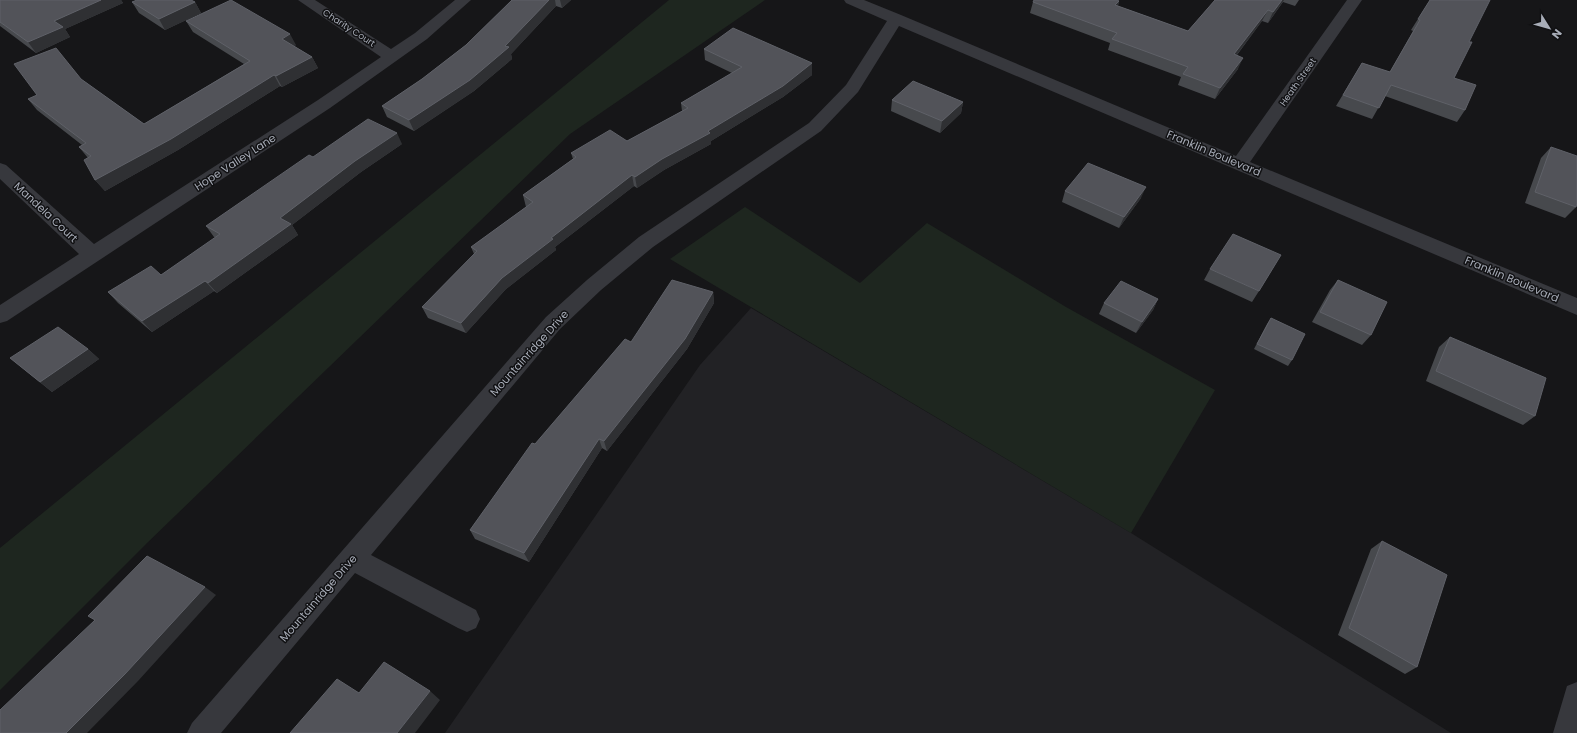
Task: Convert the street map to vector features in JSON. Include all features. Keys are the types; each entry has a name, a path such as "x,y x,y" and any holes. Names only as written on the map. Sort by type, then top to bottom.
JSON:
{"street":[{"name":"Charity Court","path":"305,0 392,57"},
{"name":"Hope Valley Lane","path":"0,315 324,104 421,36 464,0"},
{"name":"Franklin Boulevard","path":"851,0 1577,307"},
{"name":"Heath Street","path":"1240,164 1356,0"},
{"name":"Mountainridge Drive","path":"202,733 553,323 594,284 646,242 815,127 852,88 896,18"},
{"name":"Mandela Court","path":"0,169 92,254"},
{"path":"352,558 467,619"},
{"path":"1568,733 1577,696"}],"shaded area":[{"path":"669,0 765,0 570,134 146,544 0,690 0,548"},
{"path":"745,207 860,283 927,223 1066,307 1215,390 1131,533 670,259"},
{"path":"751,308 1131,533 1451,733 445,733 700,365"}],"building":[{"path":"0,0 101,0 54,21 63,27 28,42 0,22"},
{"path":"137,0 191,0 195,2 159,19 132,2"},
{"path":"231,0 290,34 282,39 312,57 276,76 274,75 171,139 95,180 84,160 91,156 79,147 86,143 28,99 37,95 14,64 56,48 81,79 144,124 250,61 186,21"},
{"path":"512,0 549,0 505,46 509,47 470,80 409,120 382,106 422,79 466,45"},
{"path":"1034,0 1117,0 1119,1 1115,5 1188,31 1215,0 1282,0 1273,12 1268,10 1234,54 1243,58 1220,88 1183,74 1188,67 1112,39 1117,33 1033,2"},
{"path":"1430,0 1490,0 1469,42 1472,42 1454,78 1476,85 1465,110 1391,85 1379,108 1343,95 1362,63 1390,72 1420,20 1418,19"},
{"path":"733,28 812,63 783,86 708,131 710,133 662,159 635,177 632,175 502,278 461,323 422,307 477,251 471,247 533,202 523,195 576,157 571,153 610,130 627,141 688,108 681,103 742,67 704,49"},
{"path":"913,81 963,102 942,121 892,100"},
{"path":"368,119 397,133 355,161 280,218 291,224 208,283 205,281 142,321 108,292 151,266 161,275 220,234 206,226 309,155 313,157"},
{"path":"1551,147 1577,156 1576,207 1535,192"},
{"path":"1088,163 1146,187 1124,217 1065,191"},
{"path":"1233,234 1281,255 1259,291 1210,269"},
{"path":"672,280 713,292 685,339 604,441 599,439 524,553 470,530 532,443 535,444 625,339 631,342"},
{"path":"1338,280 1387,302 1371,335 1320,312"},
{"path":"1121,281 1158,299 1142,322 1104,303"},
{"path":"1271,318 1305,334 1292,360 1257,344"},
{"path":"58,327 88,349 40,382 10,358"},
{"path":"1450,337 1546,378 1535,416 1436,371"},
{"path":"1382,541 1447,575 1417,667 1349,628"},
{"path":"147,556 205,587 125,674 66,733 0,733 0,710 95,620 88,616"},
{"path":"384,662 430,691 397,733 290,733 337,679 359,693"}]}
